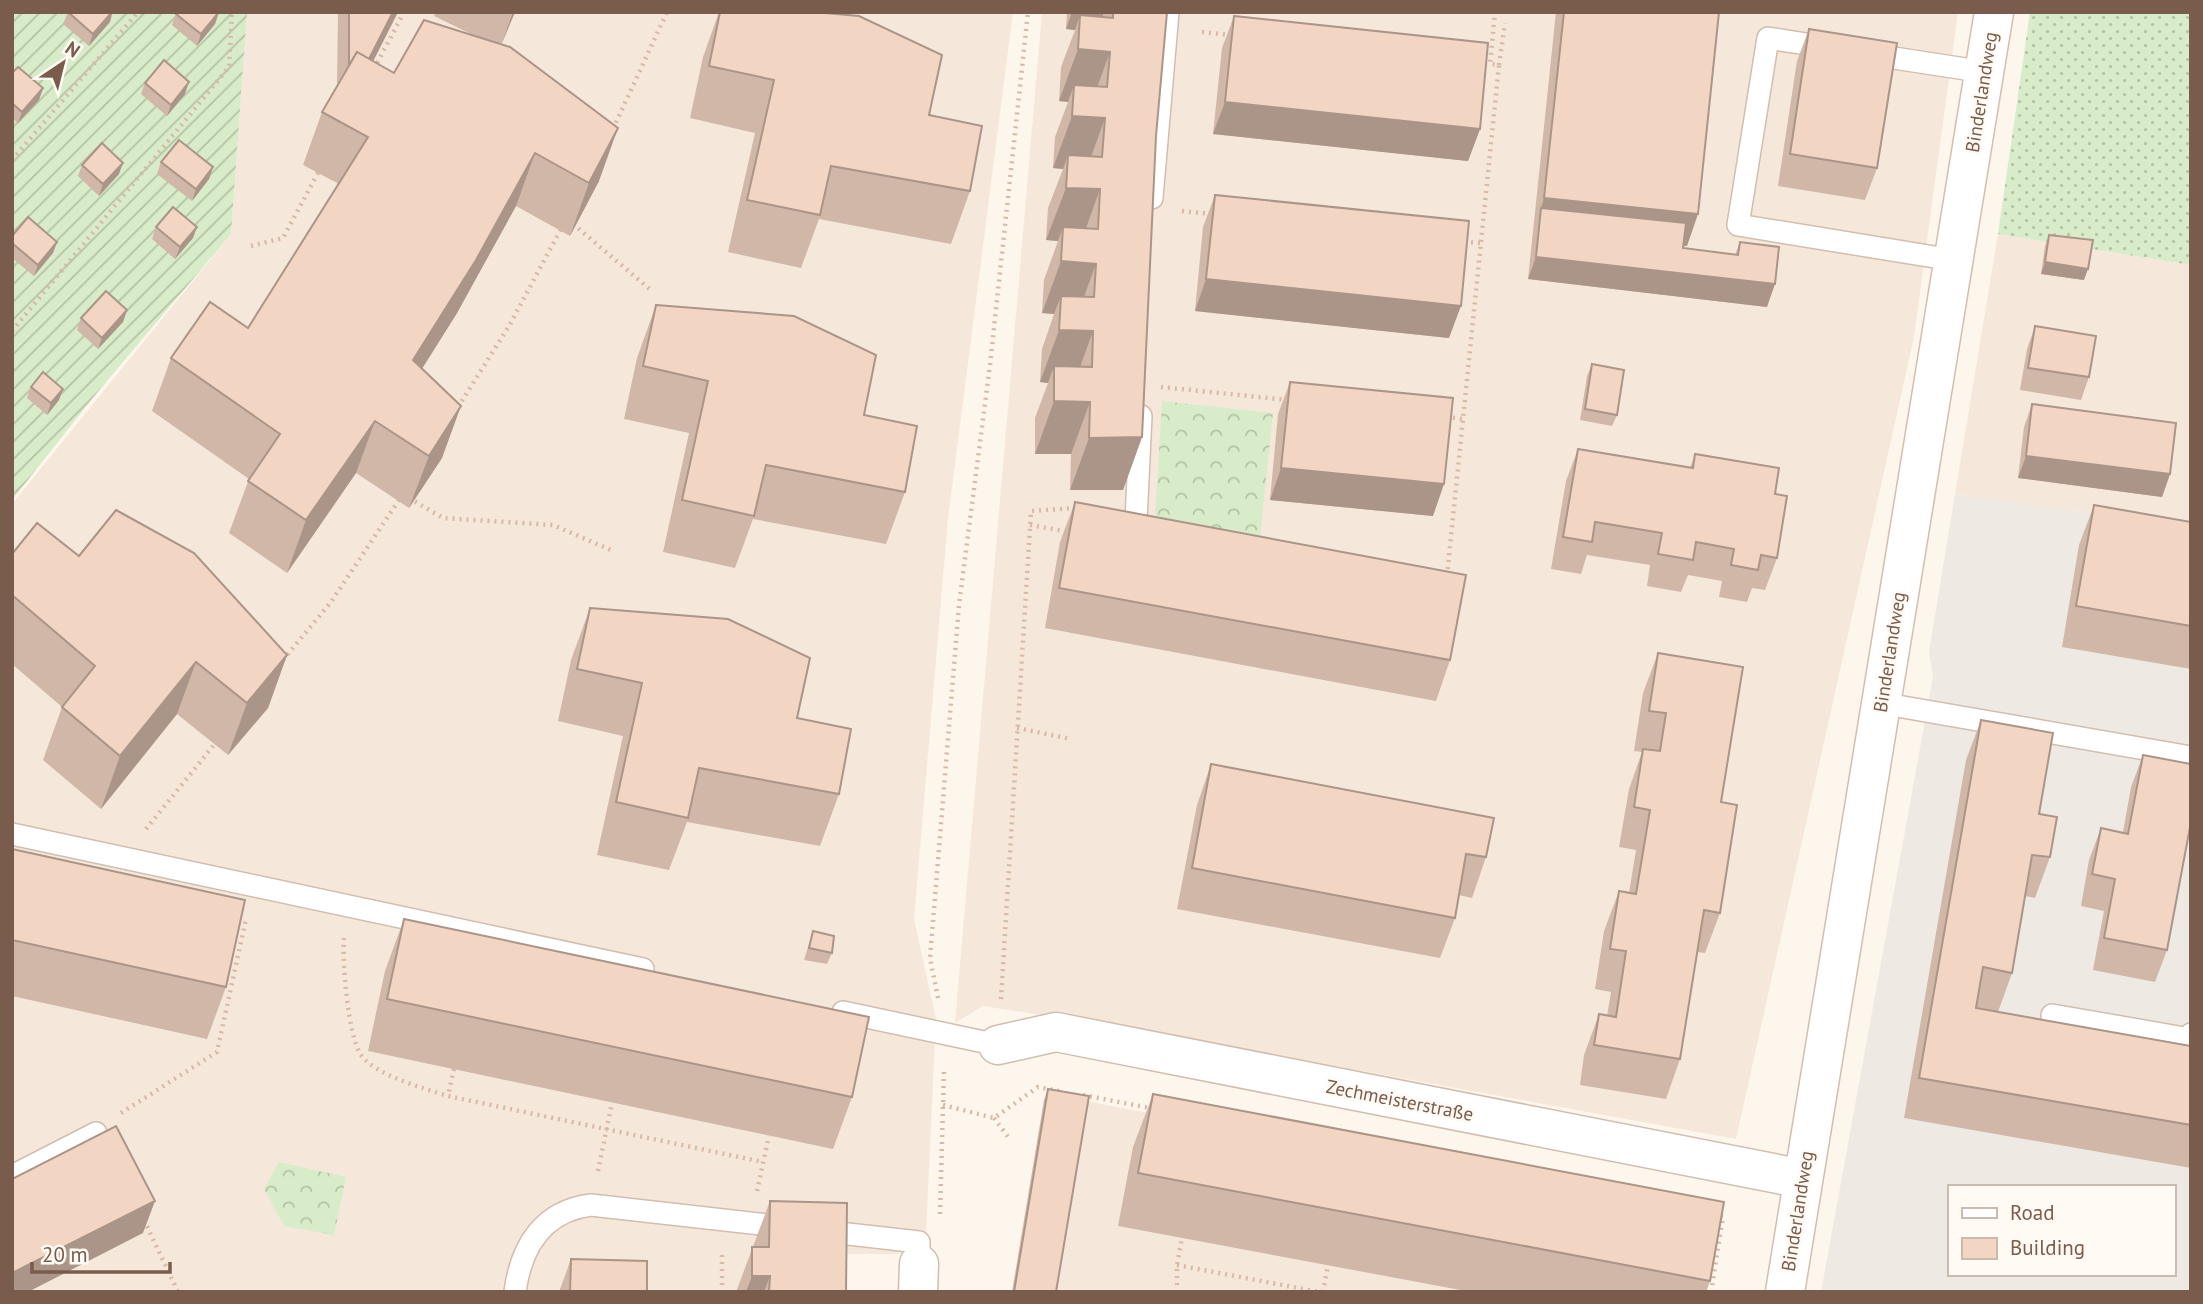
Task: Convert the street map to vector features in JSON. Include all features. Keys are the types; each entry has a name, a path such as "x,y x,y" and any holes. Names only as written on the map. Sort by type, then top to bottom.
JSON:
{"street":[{"name":"Binderlandweg","path":"1784,1292 1994,12"},
{"name":"Zechmeisterstraße","path":"998,1045 1056,1032 1803,1178"}],"lane":[{"path":"1151,213 1167,20"},
{"path":"1954,260 1738,225 1768,38 1984,72"},
{"path":"1135,543 1143,385"},
{"path":"1880,703 2191,757"},
{"path":"12,834 659,973"},
{"path":"816,1006 998,1045"},
{"path":"2052,1015 2190,1039 2191,1034"},
{"path":"12,1176 96,1133"},
{"path":"515,1292 517,1270 529,1243 547,1222 569,1208 591,1205 919,1266"}],"path":[{"path":"12,160 138,12"},
{"path":"12,331 229,67 232,12"},
{"path":"372,72 404,12"},
{"path":"609,139 667,12"},
{"path":"919,1266 939,1244 945,1034 930,958 959,605 990,365 1028,12"},
{"path":"1490,64 1495,12"},
{"path":"1167,20 1234,36"},
{"path":"1446,583 1505,23"},
{"path":"1476,62 1499,65"},
{"path":"251,246 283,238 321,166"},
{"path":"1151,213 1220,215"},
{"path":"452,416 509,326 567,219 652,291"},
{"path":"1453,240 1480,243"},
{"path":"1143,385 1296,401"},
{"path":"1435,416 1463,419"},
{"path":"279,666 331,602 402,494 443,518 553,525 611,550"},
{"path":"998,1045 1031,511 1137,504"},
{"path":"1030,525 1135,543"},
{"path":"1017,728 1071,739"},
{"path":"123,857 227,729"},
{"path":"96,1133 103,1124 217,1052 253,886"},
{"path":"348,906 342,960 354,1031 362,1055 393,1078 448,1096 763,1159 769,1136"},
{"path":"448,1096 454,1069"},
{"path":"994,1118 1038,1087 1154,1108"},
{"path":"591,1205 612,1103"},
{"path":"943,1105 994,1118 1009,1138"},
{"path":"139,1211 178,1292"},
{"path":"1711,1214 1723,1216 1711,1292"},
{"path":"1177,1292 1177,1265 1182,1237"},
{"path":"1177,1265 1321,1292 1328,1265"}],"shaded area":[{"path":"247,12 1013,12 948,519 914,919 936,1019 925,1254 831,1254 830,1292 12,1292 12,504 231,234"},
{"path":"1042,12 1958,12 1914,337 1736,1139 1125,1028 983,1006 955,1023"},
{"path":"1998,234 2191,265 2191,527 1955,494"},
{"path":"1955,494 2191,527 2191,1292 1821,1292 1933,677 1929,652"},
{"path":"1086,1101 1710,1221 1704,1292 1054,1292"}],"green space":[{"path":"12,12 247,12 231,234 96,394 12,500"},
{"path":"2030,12 2191,12 2191,265 1998,234"},
{"path":"1162,401 1273,413 1258,556 1154,537"},
{"path":"279,1162 346,1177 334,1235 284,1226 264,1189"}],"building":[{"path":"68,12 112,12 93,34"},
{"path":"219,12 201,34 176,14"},
{"path":"349,12 393,12 369,59 357,52 349,65"},
{"path":"720,12 814,12 859,16 942,55 929,115 982,126 970,191 831,166 820,215 747,200 774,80 709,66"},
{"path":"1113,12 1167,12 1156,136 1142,437 1089,438 1090,402 1054,401 1054,366 1092,367 1093,331 1059,330 1061,296 1094,297 1096,264 1061,261 1063,227 1098,229 1100,189 1066,188 1068,155 1102,157 1105,118 1072,116 1074,85 1107,87 1110,52 1078,49 1080,15 1113,18"},
{"path":"1564,12 1719,12 1698,214 1544,198"},
{"path":"1234,16 1488,43 1480,129 1225,102"},
{"path":"424,20 510,47 618,128 589,183 535,153 476,260 413,360 461,406 429,456 375,421 306,520 248,481 280,434 171,358 210,302 248,328 368,137 322,112 357,52 394,73"},
{"path":"1809,29 1897,43 1877,168 1790,154"},
{"path":"164,60 189,82 171,105 145,83"},
{"path":"18,67 43,88 22,112 12,103 12,73"},
{"path":"179,140 213,167 196,189 161,162"},
{"path":"102,143 123,163 103,184 82,165"},
{"path":"1215,195 1469,221 1461,306 1206,279"},
{"path":"173,207 197,227 180,247 156,227"},
{"path":"1541,208 1686,223 1683,248 1738,255 1740,242 1779,247 1775,284 1536,257"},
{"path":"28,217 57,242 38,265 12,243 12,236"},
{"path":"2049,235 2093,240 2088,269 2045,262"},
{"path":"106,291 127,310 102,338 81,318"},
{"path":"656,305 794,316 876,355 864,415 917,426 905,492 766,465 754,516 682,500 708,381 643,366"},
{"path":"2035,326 2096,336 2089,377 2028,368"},
{"path":"1592,364 1624,370 1617,415 1585,409"},
{"path":"43,372 63,389 51,403 31,387"},
{"path":"1290,382 1453,398 1444,484 1281,468"},
{"path":"2032,404 2176,423 2170,474 2026,456"},
{"path":"1578,449 1693,468 1695,454 1779,468 1775,494 1787,496 1777,558 1761,555 1758,570 1731,565 1734,549 1696,542 1693,560 1658,554 1662,533 1595,522 1592,542 1563,537"},
{"path":"1075,502 1466,575 1450,660 1059,588"},
{"path":"2094,505 2191,522 2191,626 2076,606"},
{"path":"116,510 194,553 287,655 247,703 196,662 120,756 62,707 95,666 12,595 12,554 37,523 79,556"},
{"path":"590,608 728,619 810,658 797,718 851,729 839,794 699,768 688,818 616,802 642,683 577,669"},
{"path":"1658,653 1743,667 1721,802 1737,805 1720,913 1704,910 1680,1059 1594,1045 1599,1014 1616,1017 1626,951 1610,949 1619,891 1636,894 1650,810 1634,807 1643,749 1660,751 1666,713 1649,711"},
{"path":"1981,720 2053,733 2039,814 2057,817 2050,857 2032,855 2012,973 1983,967 1976,1008 2191,1046 2191,1125 1919,1078"},
{"path":"2143,755 2191,764 2191,822 2167,950 2104,938 2115,879 2092,874 2101,828 2128,834"},
{"path":"1211,764 1494,818 1486,857 1466,854 1455,918 1192,868"},
{"path":"12,849 245,900 226,987 12,940"},
{"path":"404,919 869,1017 852,1097 387,999"},
{"path":"813,931 834,936 832,953 809,948"},
{"path":"1048,1089 1089,1096 1056,1292 1014,1292"},
{"path":"1153,1094 1724,1202 1710,1281 1138,1173"},
{"path":"116,1126 155,1201 12,1273 12,1179"},
{"path":"770,1201 847,1203 846,1292 769,1292 770,1276 752,1276 752,1247 769,1247"},
{"path":"571,1259 647,1261 647,1292 570,1292"}]}
